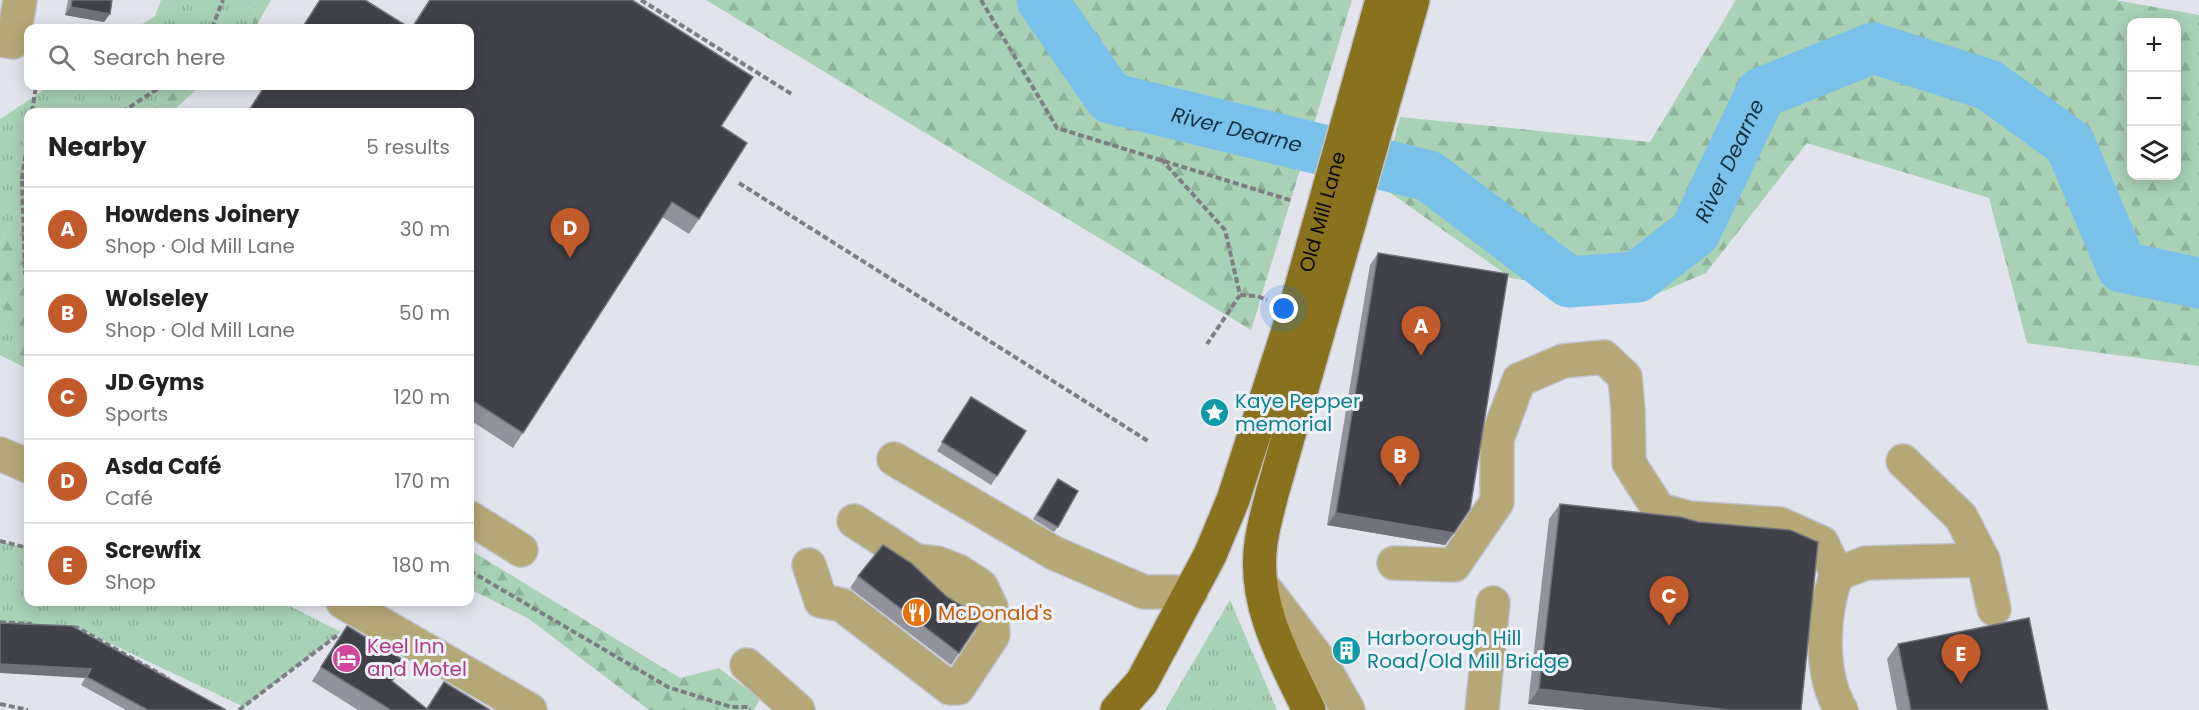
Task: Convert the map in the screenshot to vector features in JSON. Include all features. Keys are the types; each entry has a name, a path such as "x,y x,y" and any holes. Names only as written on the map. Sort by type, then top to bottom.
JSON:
{"main road":[{"name":"Old Mill Lane","path":"1309,710 1274,638 1261,574 1261,544 1348,174 1364,116 1382,0"},
{"name":"Old Mill Lane","path":"1364,116 1413,0"},
{"name":"Old Mill Lane","path":"1117,710 1142,682 1191,592 1233,500 1253,447 1295,309 1348,174"}],"street":[{"path":"0,40 13,42 20,0"},
{"path":"1394,563 1454,566 1497,502 1497,439 1519,380 1563,361 1604,357 1625,377 1629,464 1659,510 1689,518 1780,524 1822,543 1837,574 1832,587 1824,655 1831,693 1841,710"},
{"path":"0,454 24,464"},
{"path":"894,459 1054,553 1144,592 1191,592"},
{"path":"1904,461 1961,517 1983,560 1994,609"},
{"path":"474,521 521,550"},
{"path":"809,565 821,601 842,605 954,689 958,688 993,635 992,615 953,597 925,574 916,561 854,521"},
{"path":"1837,574 1866,563 1983,560"},
{"path":"1261,574 1320,661 1347,710"},
{"path":"1482,710 1493,603"},
{"path":"353,608 530,710"},
{"path":"747,665 794,709"}],"path":[{"path":"214,24 223,0"},
{"path":"641,0 794,95"},
{"path":"981,0 1057,128 1266,191"},
{"path":"33,108 35,90"},
{"path":"128,108 156,90"},
{"path":"1160,159 1224,230 1240,295 1207,344"},
{"path":"24,165 22,179 24,226"},
{"path":"739,183 1148,441"},
{"path":"1240,295 1257,296 1277,303"},
{"path":"0,541 24,547"},
{"path":"474,573 668,687 731,707 794,709"},
{"path":"239,710 353,608"},
{"path":"0,622 34,624"},
{"path":"67,627 78,628 171,680"},
{"path":"0,704 28,710"}],"green space":[{"path":"161,0 256,0 253,24 142,24 155,16"},
{"path":"256,0 271,0 257,24 253,24"},
{"path":"706,0 1352,0 1251,330"},
{"path":"1736,0 2115,0 2199,15 2199,366 2027,343 1989,198 1807,143 1706,273 1645,299 1511,278 1382,187 1400,117 1650,142"},
{"path":"44,90 176,90 151,108 24,108 24,195 0,245 0,119"},
{"path":"176,90 196,90 176,108 151,108"},
{"path":"24,195 24,367 0,355 0,343 21,344 0,298 0,245"},
{"path":"0,298 22,345 0,343"},
{"path":"0,541 24,547 24,606 290,606 341,632 244,707 78,628 0,622"},
{"path":"474,552 680,678 719,668 760,699 754,710 649,710 529,619 474,591"},
{"path":"1230,600 1277,710 1165,710"}],"building":[{"path":"72,0 112,0 110,14 71,7"},
{"path":"320,0 365,0 404,24 305,24"},
{"path":"430,0 632,0 753,77 721,126 747,143 699,219 672,202 523,433 474,402 474,108 251,108 262,90 474,90 474,24 415,24"},
{"path":"1378,253 1508,274 1470,509 1454,533 1336,513"},
{"path":"971,397 1026,431 997,476 942,442"},
{"path":"1058,479 1078,491 1058,527 1037,515"},
{"path":"1560,504 1680,517 1698,522 1790,530 1818,542 1801,710 1729,710 1539,689"},
{"path":"883,545 911,563 947,597 982,618 959,653 858,576"},
{"path":"2029,618 2048,710 1911,710 1898,644"},
{"path":"0,623 72,626 226,710 148,710 87,677 91,669 0,664"},
{"path":"347,626 405,661 392,681 427,709 444,682 490,710 391,710 321,667"}],"waterway":[{"name":"River Dearne","path":"1042,0 1110,98 1429,176 1569,282 1637,277 1695,232 1761,93 1873,48 1989,85 2070,144 2122,267 2199,283"}],"place":[{"name":"Asda Café","path":"570,258"},
{"name":"Howdens Joinery","path":"1421,356"},
{"name":"Kaye Pepper memorial","path":"1214,413"},
{"name":"Wolseley","path":"1400,486"},
{"name":"McDonald's","path":"917,613"},
{"name":"JD Gyms","path":"1669,626"},
{"name":"Harborough Hill Road/Old Mill Bridge","path":"1346,650"},
{"name":"Keel Inn and Motel","path":"346,658"},
{"name":"Screwfix","path":"1961,684"}]}
